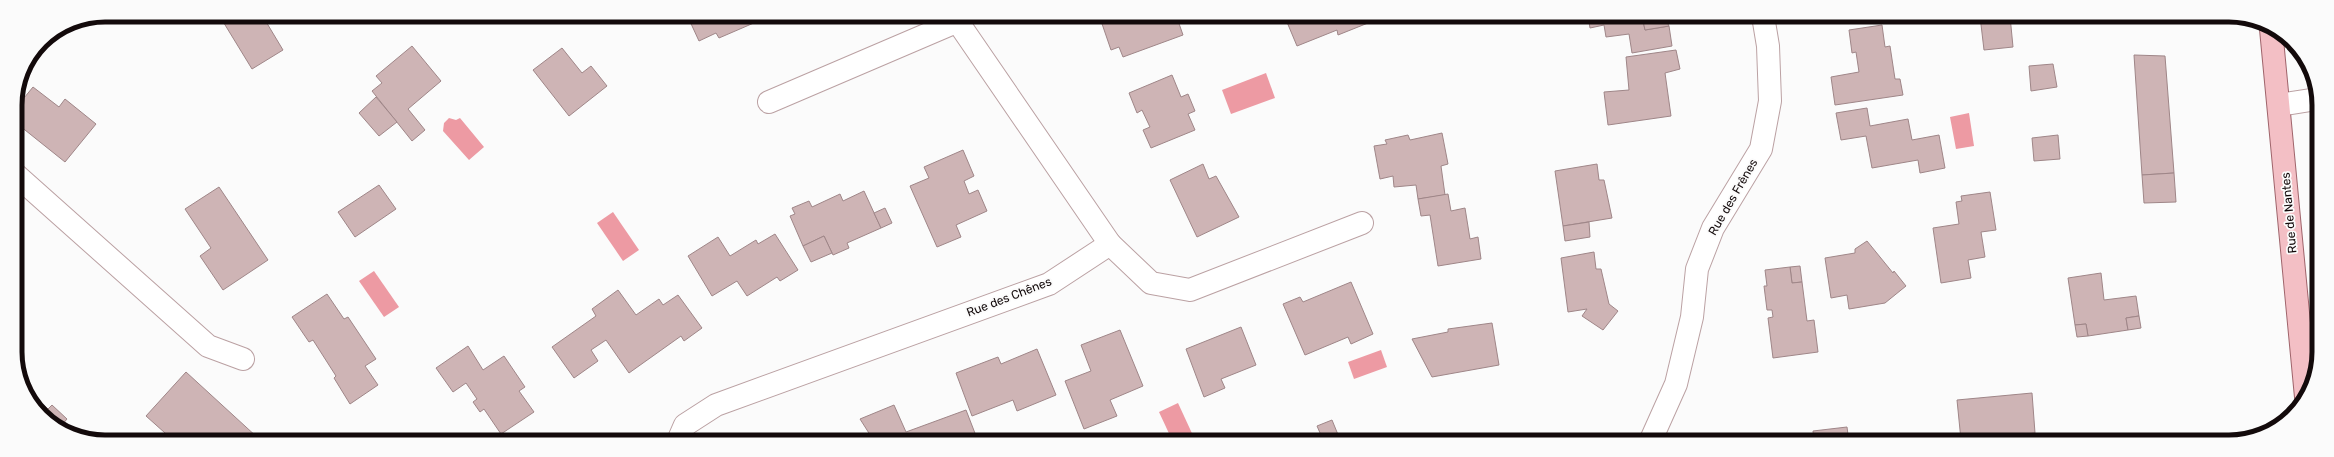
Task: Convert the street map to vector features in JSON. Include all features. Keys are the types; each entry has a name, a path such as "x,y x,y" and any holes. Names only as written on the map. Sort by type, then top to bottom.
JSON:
{"main road":[{"name":"Rue de Nantes","path":"2271,33 2305,386"}],"street":[{"path":"769,102 946,22"},
{"path":"958,22 1110,244 1151,283 1190,290 1362,223"},
{"name":"Rue des Frênes","path":"1653,435 1676,384 1692,317 1697,269 1713,228 1761,149 1770,101 1768,46 1764,22"},
{"path":"2279,105 2312,100"},
{"path":"22,179 208,346 243,360"},
{"name":"Rue des Chênes","path":"681,435 685,425 716,405 1048,284 1110,244"}],"shaded area":[{"path":"1266,73 1275,98 1231,114 1222,90"},
{"path":"1969,113 1974,146 1956,149 1950,117"},
{"path":"449,118 456,120 460,118 484,147 469,160 443,131 444,123"},
{"path":"613,212 639,250 623,261 597,223"},
{"path":"374,271 399,307 384,317 359,281"},
{"path":"1381,350 1387,367 1354,379 1348,362"},
{"path":"1178,403 1193,435 1170,435 1159,412"}],"building":[{"path":"223,22 266,22 283,50 252,69"},
{"path":"690,22 756,22 719,38 716,33 699,41"},
{"path":"1101,22 1178,22 1183,35 1123,57 1119,47 1111,50"},
{"path":"1287,22 1370,22 1338,35 1337,30 1297,46"},
{"path":"1589,22 1643,22 1645,30 1669,26 1672,46 1632,53 1629,34 1606,37 1604,25 1590,28"},
{"path":"1643,22 1667,22 1669,26 1645,30"},
{"path":"1981,22 2011,22 2013,47 1984,50"},
{"path":"1882,25 1885,47 1890,46 1895,79 1900,79 1903,95 1835,105 1831,77 1859,72 1856,52 1852,53 1849,30"},
{"path":"412,46 441,81 408,109 425,130 412,141 372,91 382,83 376,76"},
{"path":"562,48 582,73 591,66 607,86 569,116 533,70"},
{"path":"1676,50 1680,69 1665,73 1671,116 1608,125 1604,92 1629,90 1626,57"},
{"path":"2134,55 2165,56 2174,173 2142,175"},
{"path":"2053,64 2057,87 2031,91 2029,66"},
{"path":"1172,75 1181,97 1188,94 1195,111 1188,114 1195,130 1151,148 1143,130 1150,127 1142,110 1137,113 1129,93"},
{"path":"33,87 59,107 65,99 96,124 65,162 22,128 22,100"},
{"path":"376,97 397,122 379,136 359,113"},
{"path":"1867,108 1870,126 1908,119 1912,140 1939,135 1945,168 1920,173 1918,160 1872,168 1866,136 1841,140 1836,113"},
{"path":"1442,133 1448,164 1441,166 1445,195 1418,199 1416,185 1394,187 1393,176 1380,179 1374,146 1387,144 1385,140 1408,135 1410,140"},
{"path":"2058,135 2060,159 2034,161 2032,138"},
{"path":"963,150 974,176 964,181 969,194 978,190 987,211 956,225 961,237 937,247 910,186 929,178 924,167"},
{"path":"1203,164 1209,179 1216,176 1239,217 1197,237 1170,180"},
{"path":"1597,164 1599,180 1604,180 1612,218 1563,226 1555,171"},
{"path":"2174,173 2176,202 2144,203 2142,175"},
{"path":"379,185 396,209 355,237 338,212"},
{"path":"219,187 268,260 223,290 200,256 211,248 185,209"},
{"path":"864,191 881,228 847,243 849,248 833,255 824,236 803,246 790,216 795,214 792,208 809,201 812,207 840,194 843,201"},
{"path":"1990,192 1996,230 1981,232 1985,257 1968,260 1971,278 1941,283 1933,228 1959,224 1956,202 1962,201 1961,196"},
{"path":"1448,194 1451,211 1465,208 1470,239 1478,237 1481,259 1438,266 1430,215 1421,216 1418,199"},
{"path":"885,208 892,223 881,228 874,213"},
{"path":"1589,222 1590,237 1565,241 1563,226"},
{"path":"775,234 798,270 780,281 777,277 747,296 737,281 712,296 688,256 718,237 730,256 756,240 758,244"},
{"path":"824,236 832,253 811,262 803,246"},
{"path":"1867,241 1893,273 1894,271 1906,286 1885,303 1849,309 1847,295 1831,298 1825,258 1855,253 1855,249"},
{"path":"1594,252 1596,269 1601,269 1609,304 1618,311 1603,330 1582,316 1587,309 1568,312 1561,258"},
{"path":"1800,266 1802,282 1792,283 1790,267"},
{"path":"1790,267 1792,283 1802,282 1807,321 1814,320 1818,352 1773,358 1768,318 1773,317 1772,310 1767,310 1764,286 1767,286 1765,270"},
{"path":"2101,273 2104,300 2136,296 2139,316 2126,318 2128,330 2088,336 2086,324 2075,325 2068,278"},
{"path":"1351,282 1373,334 1351,344 1348,337 1305,355 1283,304 1300,297 1303,302"},
{"path":"618,290 636,315 659,299 663,305 678,295 702,328 684,341 681,336 629,373 606,340 591,350 598,361 574,378 552,347 596,316 592,309"},
{"path":"327,294 344,319 348,317 376,359 365,366 378,385 350,404 334,378 336,376 313,340 309,342 292,317"},
{"path":"2139,316 2141,328 2128,330 2126,318"},
{"path":"1492,323 1499,365 1432,377 1412,339 1448,332 1448,329"},
{"path":"2086,324 2088,336 2077,337 2075,325"},
{"path":"1241,327 1256,365 1221,379 1225,388 1204,397 1186,349"},
{"path":"1120,330 1143,386 1110,400 1117,416 1084,429 1065,381 1091,371 1081,345"},
{"path":"468,346 483,370 504,356 525,387 519,391 534,412 501,434 484,409 480,412 473,402 477,399 466,383 453,392 436,368"},
{"path":"1037,349 1056,395 1017,411 1013,400 972,416 956,373 998,357 1001,364"},
{"path":"186,372 255,435 167,435 146,416"},
{"path":"2032,393 2035,433 2014,435 1960,435 1957,400"},
{"path":"36,399 48,409 52,405 67,419 63,424 46,411"},
{"path":"894,405 906,432 966,410 976,435 870,435 860,419"},
{"path":"1332,420 1338,435 1321,435 1317,426"},
{"path":"1847,427 1848,435 1813,435 1813,431"}]}
